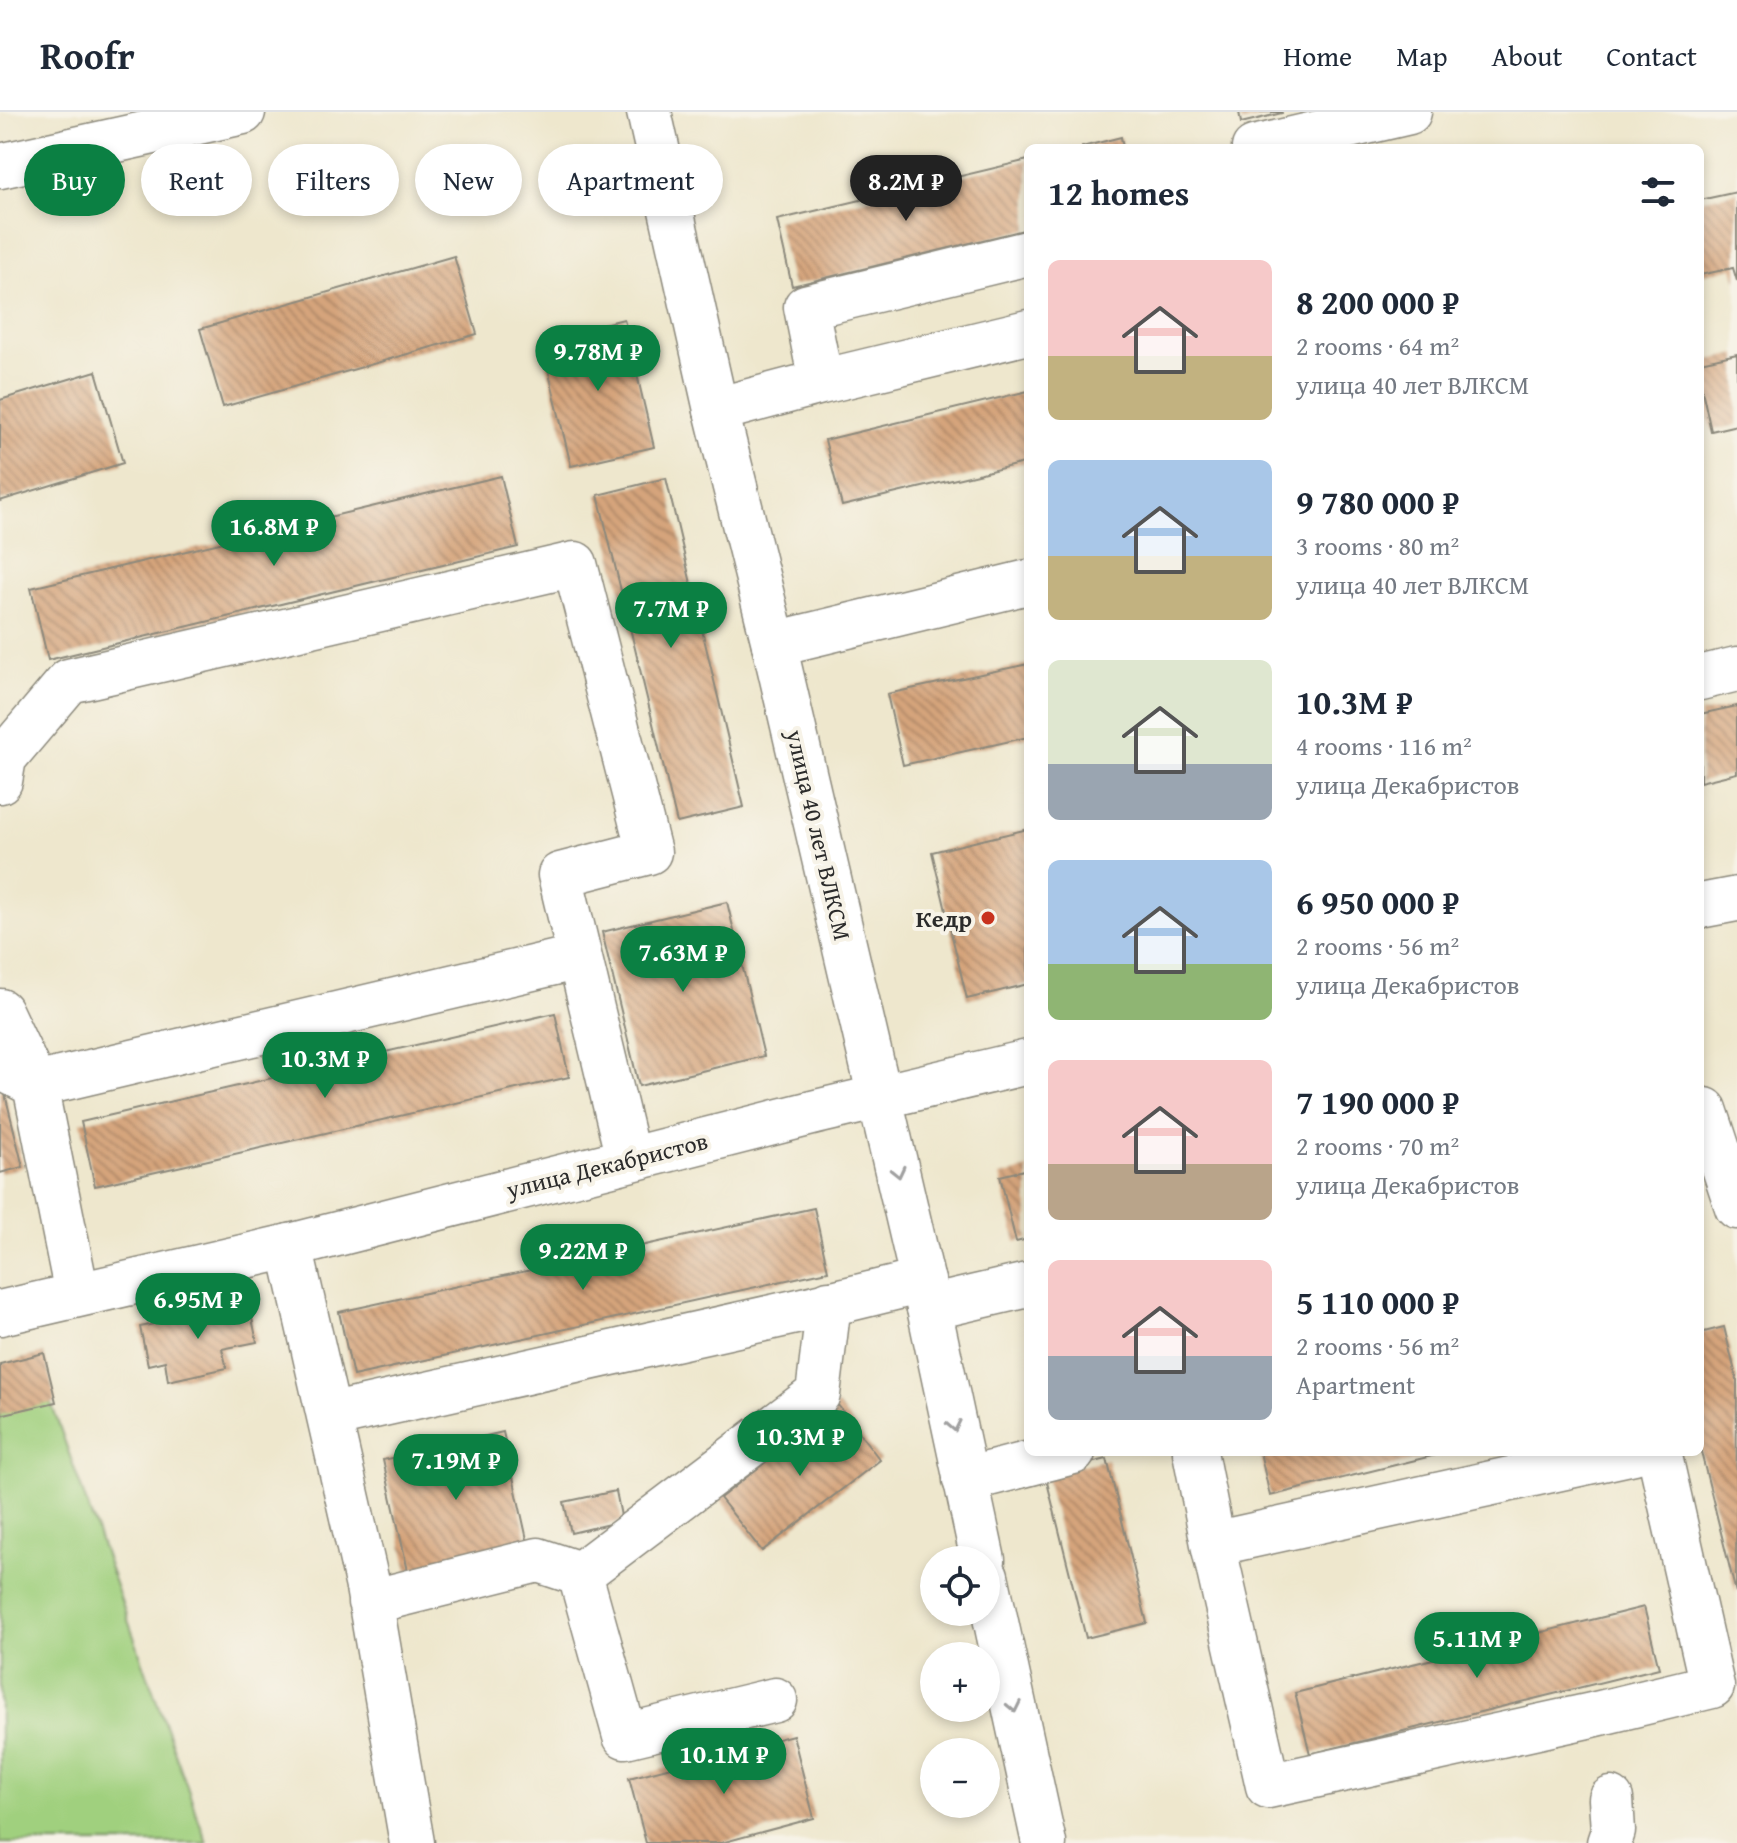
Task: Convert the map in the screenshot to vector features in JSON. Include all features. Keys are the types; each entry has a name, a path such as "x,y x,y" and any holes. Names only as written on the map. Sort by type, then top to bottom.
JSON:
{"main road":[{"path":"0,166 243,112"},
{"name":"улица 40 лет ВЛКСМ","path":"649,112 716,410 926,1294 980,1546"},
{"path":"1271,144 1409,112"},
{"path":"821,382 806,307 1024,254"},
{"path":"716,410 1024,333"},
{"path":"0,781 4,758 69,681 575,564 649,852 560,875 628,1159"},
{"path":"774,644 1024,583"},
{"path":"1704,677 1737,669"},
{"path":"1704,905 1737,899"},
{"path":"18,1076 579,957"},
{"path":"0,1011 77,1294"},
{"name":"улица Декабристов","path":"0,1313 290,1246 880,1096 1024,1063"},
{"path":"1714,1109 1737,1207"},
{"path":"290,1246 370,1602 412,1843"},
{"path":"329,1416 829,1303 1024,1285"},
{"path":"580,1574 818,1394 829,1303"},
{"path":"965,1480 1058,1456"},
{"path":"1196,1456 1268,1786 1712,1686 1660,1456"},
{"path":"1213,1544 1616,1456"},
{"path":"370,1602 538,1560 580,1574"},
{"path":"580,1574 625,1736 775,1700"},
{"path":"997,1626 1044,1843"},
{"path":"1609,1843 1613,1831 1611,1799"}],"green space":[{"path":"49,1397 207,1843 0,1843 0,1408"}],"building":[{"path":"1239,112 1282,112 1282,113 1241,123"},
{"path":"1121,137 1122,144 1094,144"},
{"path":"1024,161 1024,230 792,286 777,220"},
{"path":"1737,192 1737,281 1733,268 1704,274 1704,199"},
{"path":"454,256 477,334 223,407 200,329"},
{"path":"624,319 654,447 571,466 541,339"},
{"path":"1737,354 1737,425 1711,431 1704,399 1704,361"},
{"path":"96,371 123,463 0,501 0,400"},
{"path":"1024,392 1024,463 842,506 825,440"},
{"path":"501,476 518,547 48,660 31,588"},
{"path":"666,478 744,807 677,823 598,495"},
{"path":"1024,665 1024,738 903,765 887,694"},
{"path":"1737,706 1737,773 1704,781 1704,713"},
{"name":"Кедр","path":"1024,830 1024,985 967,999 932,852"},
{"path":"727,902 764,1056 639,1086 602,932"},
{"path":"555,1013 569,1077 95,1186 81,1122"},
{"path":"4,1090 23,1167 0,1173 0,1091"},
{"path":"1024,1170 1024,1240 1016,1242 1000,1176"},
{"path":"814,1208 828,1271 353,1376 339,1312"},
{"path":"249,1304 257,1342 222,1349 227,1368 168,1381 165,1361 148,1365 140,1327"},
{"path":"1724,1327 1737,1380 1736,1593 1702,1456 1704,1332"},
{"path":"44,1353 56,1402 0,1415 0,1364"},
{"path":"838,1405 880,1460 762,1551 720,1498"},
{"path":"503,1432 528,1544 408,1571 383,1460"},
{"path":"1261,1456 1432,1456 1270,1496"},
{"path":"1107,1459 1147,1623 1086,1638 1045,1474"},
{"path":"616,1491 622,1521 571,1533 564,1502"},
{"path":"1644,1607 1659,1668 1310,1754 1295,1693"},
{"path":"793,1735 814,1818 721,1843 646,1843 629,1778"}],"place":[{"name":"Кедр","path":"988,918"}]}
